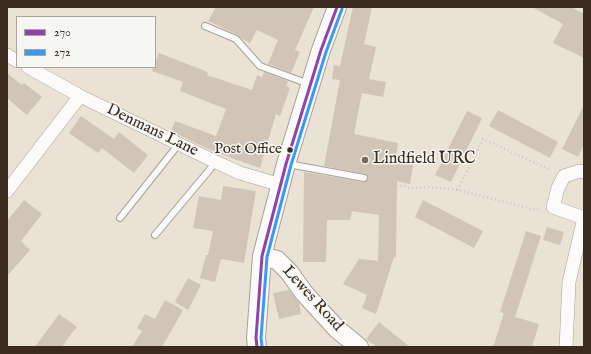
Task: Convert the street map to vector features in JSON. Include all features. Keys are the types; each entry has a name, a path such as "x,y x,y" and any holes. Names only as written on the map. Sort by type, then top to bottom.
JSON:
{"main road":[{"path":"257,347 256,338 262,256 286,164 321,50 337,7"},
{"name":"Lewes Road","path":"262,256 277,260 289,272 304,293 337,329 359,347"}],"street":[{"path":"7,55 16,60"},
{"name":"Denmans Lane","path":"30,68 80,96 216,162 240,172 281,185"},
{"path":"7,191 80,96"},
{"path":"566,347 569,282 584,218 553,207 558,188 564,176 580,171 584,172"}],"lane":[{"path":"205,26 236,39 260,66 310,85"},
{"path":"120,218 178,144"},
{"path":"155,235 216,162"},
{"path":"286,164 364,178"}],"path":[{"path":"458,190 483,139 564,176"},
{"path":"364,178 411,188 429,187 458,190 535,210 553,207"}],"building":[{"path":"216,7 314,7 295,50 300,52 291,73 268,64 278,40 257,30 250,43 238,35 208,21"},
{"path":"353,7 372,7 364,44 376,47 369,79 386,82 383,97 362,93 354,134 398,143 396,158 414,161 410,184 397,181 396,257 394,257 376,314 362,308 367,295 343,284 359,259 378,261 379,215 352,211 350,220 327,220 326,262 303,262 304,172 363,182 366,182 368,179 368,176 365,174 324,166 340,80 332,79 334,65 340,66"},
{"path":"532,7 571,7 584,14 584,58 553,43 563,24"},
{"path":"159,53 208,72 207,75 252,90 257,75 262,77 264,72 288,81 286,86 290,88 280,116 276,114 260,168 206,148 171,131 175,121 216,136 226,109 180,91 183,82 152,71 153,68 156,68 156,60"},
{"path":"7,73 22,85 24,83 42,97 27,115 7,98"},
{"path":"584,105 584,144 578,157 562,149"},
{"path":"498,110 558,142 550,158 489,126"},
{"path":"467,111 482,118 451,182 435,175"},
{"path":"81,116 114,139 119,132 148,155 134,173 102,148 98,153 69,133"},
{"path":"223,186 256,191 244,263 221,259 215,282 200,278 206,255 208,255 213,231 193,228 199,196 221,200"},
{"path":"24,200 42,214 21,241 30,250 7,276 7,221"},
{"path":"423,200 483,231 474,248 415,217"},
{"path":"547,227 564,232 560,245 543,240"},
{"path":"526,231 541,236 515,317 539,324 532,347 493,347 504,313 500,312"},
{"path":"188,278 201,285 188,310 175,302"},
{"path":"289,290 299,303 301,314 279,319 273,293"},
{"path":"165,300 183,310 162,347 132,347 142,331 137,328 145,314 155,319"},
{"path":"59,314 77,327 62,347 35,347"},
{"path":"379,322 410,347 377,347 366,339"}],"transit line":[{"name":"270","path":"257,347 256,338 262,256 286,164 321,50 337,7"},
{"name":"272","path":"262,346 261,338 267,257 291,165 326,52 342,9"}],"place":[{"name":"Post Office","path":"290,150"},
{"name":"Lindfield URC","path":"365,160"}]}
